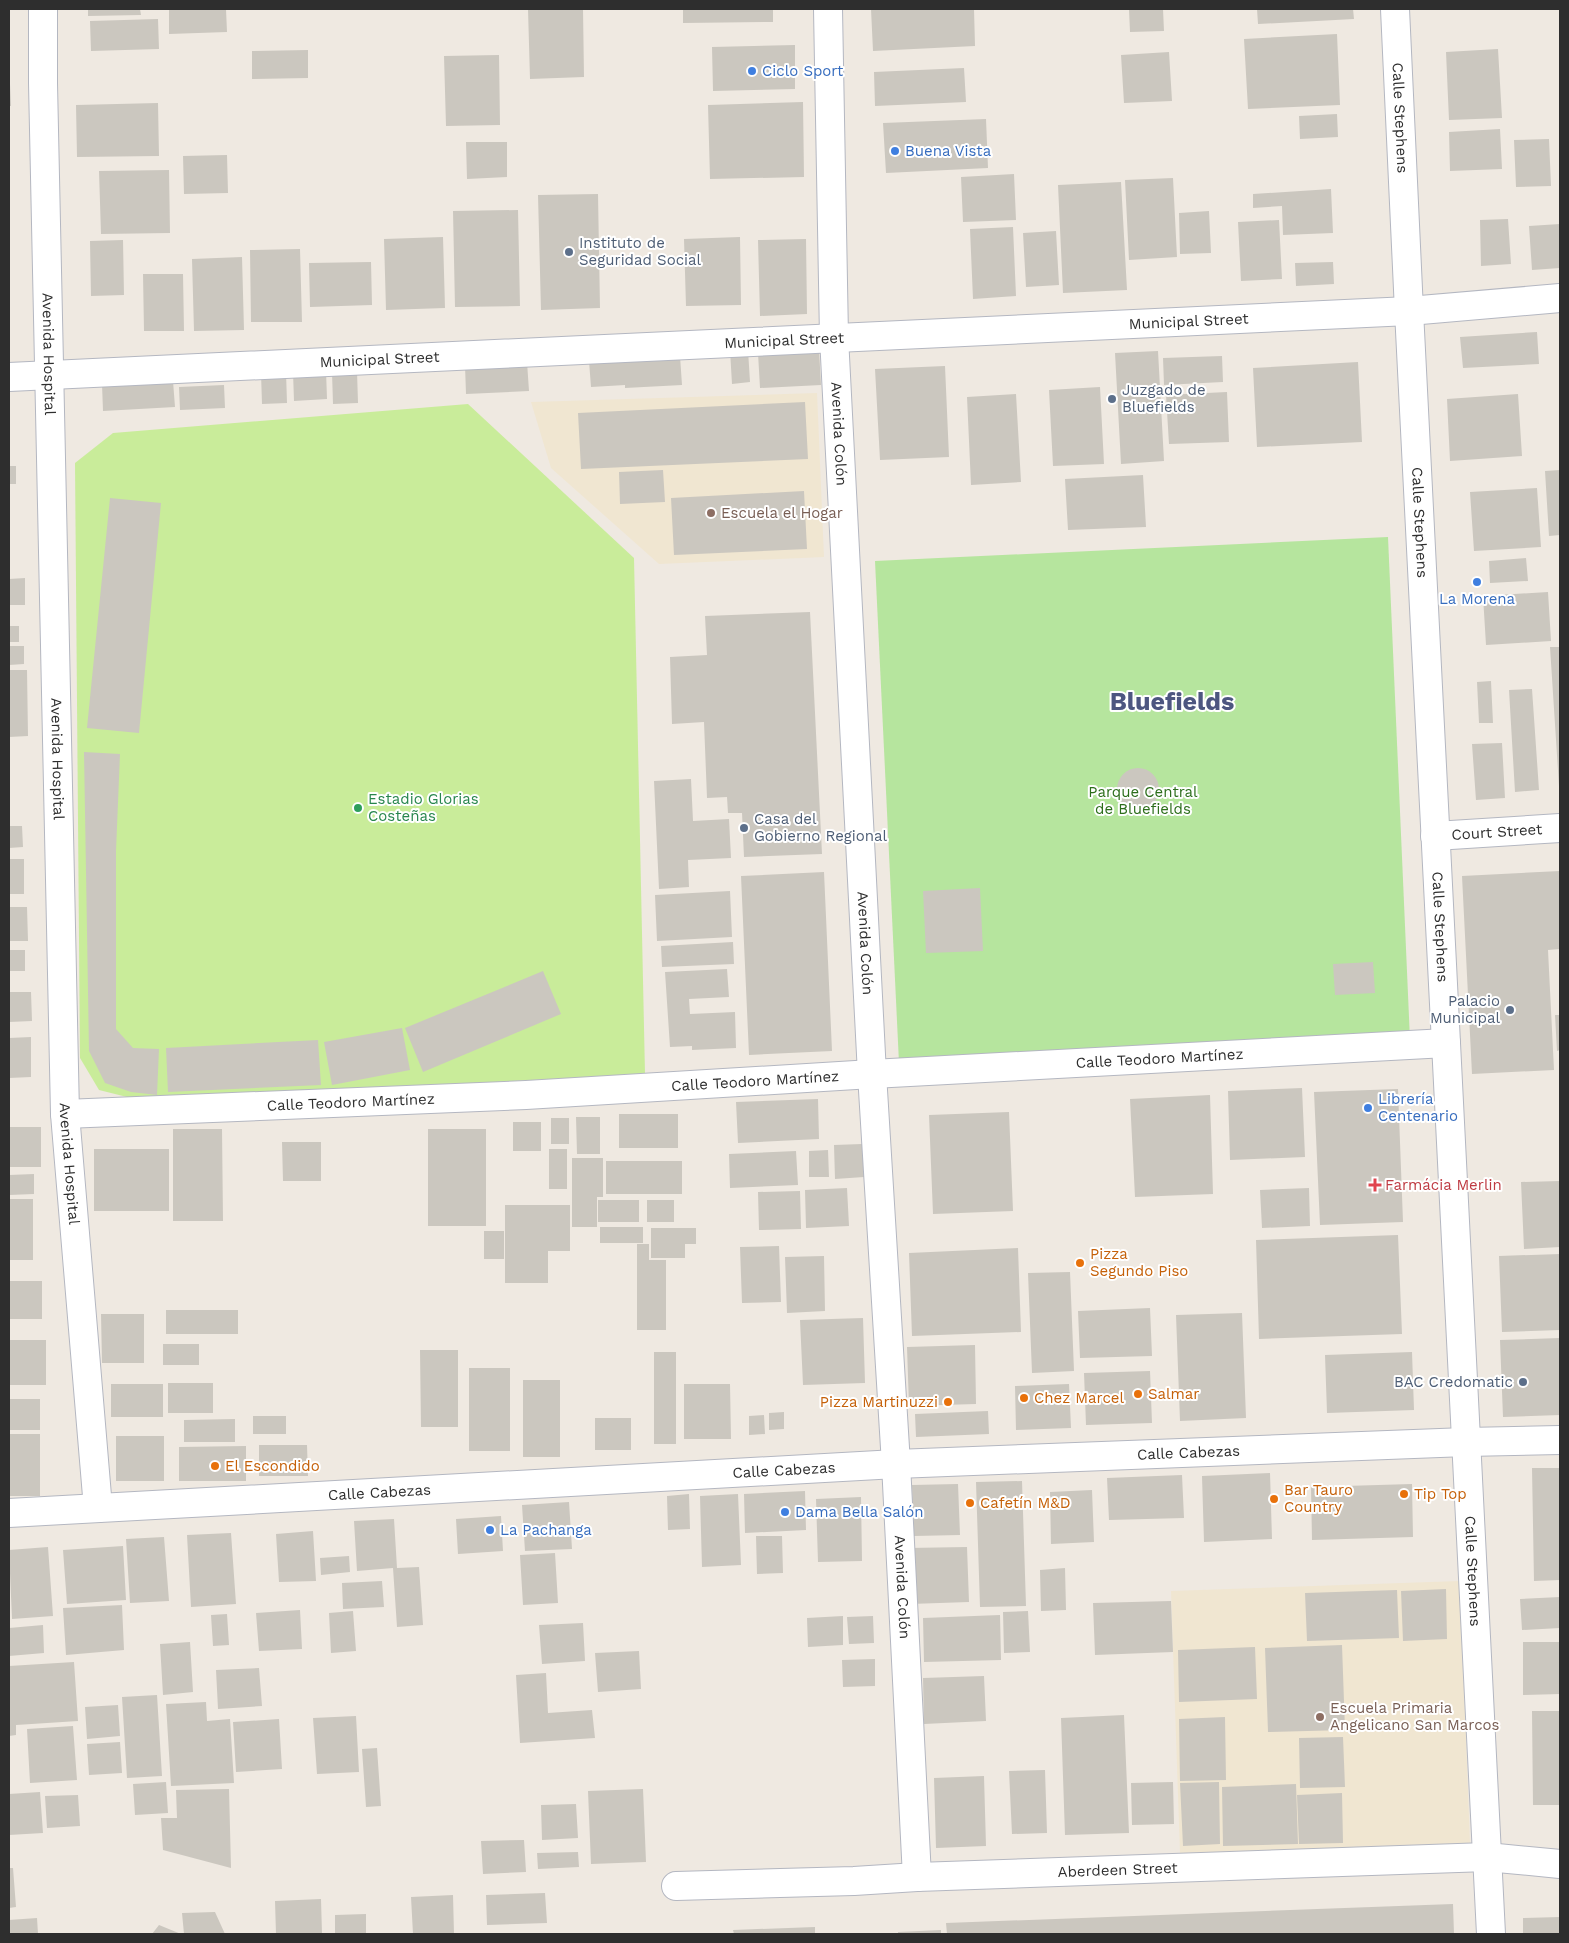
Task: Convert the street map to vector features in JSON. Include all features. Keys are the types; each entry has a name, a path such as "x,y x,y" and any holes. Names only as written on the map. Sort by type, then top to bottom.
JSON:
{"street":[{"name":"Avenida Hospital","path":"43,9 65,1114 98,1508"},
{"name":"Avenida Colón","path":"828,9 834,338 872,1074 896,1464 917,1876"},
{"name":"Calle Stephens","path":"1395,9 1408,311 1491,1934"},
{"name":"Municipal Street","path":"9,377 1408,311 1560,298"},
{"name":"Court Street","path":"1435,836 1560,828"},
{"name":"Calle Teodoro Martínez","path":"65,1114 526,1095 1446,1043"},
{"name":"Calle Cabezas","path":"9,1513 896,1464 1560,1440"},
{"name":"Aberdeen Street","path":"676,1886 1487,1857 1560,1864"}],"shaded area":[{"name":"Escuela el Hogar","path":"817,393 824,557 659,564 551,468 531,402"},
{"name":"Escuela Primaria Angelicano San Marcos","path":"1460,1581 1470,1844 1180,1853 1171,1591"}],"green space":[{"name":"Estadio Glorias Costeñas","path":"468,404 634,558 645,1074 143,1101 99,1090 80,1058 75,463 113,433"},
{"name":"Parque Central de Bluefields","path":"1388,537 1410,1040 899,1063 875,561"}],"building":[{"path":"88,9 140,9 141,15 88,16"},
{"path":"169,9 226,9 227,32 169,34"},
{"path":"528,9 583,9 584,77 530,79"},
{"path":"683,9 773,9 773,22 683,23"},
{"path":"871,9 974,9 975,46 873,51"},
{"path":"1129,9 1163,9 1164,31 1130,32"},
{"path":"1257,9 1353,9 1354,19 1258,24"},
{"path":"158,19 159,49 91,51 90,21"},
{"path":"1337,34 1340,105 1248,109 1244,39"},
{"path":"795,45 795,89 713,91 712,47"},
{"path":"1498,49 1502,118 1449,120 1446,52"},
{"path":"308,50 308,78 252,79 252,51"},
{"path":"1169,52 1172,101 1124,103 1121,55"},
{"path":"499,55 500,125 446,126 444,56"},
{"path":"964,68 966,102 875,106 874,72"},
{"path":"10,84 11,106 9,106"},
{"path":"803,102 804,177 710,179 708,105"},
{"path":"158,103 159,156 77,157 76,105"},
{"path":"1337,114 1338,137 1300,139 1299,116"},
{"path":"986,119 988,168 886,173 883,123"},
{"path":"1500,129 1502,169 1450,171 1449,132"},
{"path":"1549,139 1551,186 1516,187 1514,140"},
{"path":"466,142 507,142 507,177 467,179"},
{"path":"227,155 228,193 184,194 183,156"},
{"path":"169,170 170,233 101,234 99,171"},
{"path":"1014,174 1016,220 963,222 961,177"},
{"path":"1173,178 1177,257 1129,260 1125,180"},
{"path":"1121,182 1127,290 1063,293 1058,185"},
{"path":"1331,189 1333,233 1283,235 1282,206 1253,208 1253,194"},
{"name":"Instituto de Seguridad Social","path":"598,194 600,308 541,310 538,195"},
{"path":"518,210 520,306 455,307 453,211"},
{"path":"1209,211 1211,253 1180,254 1179,213"},
{"path":"1508,219 1511,264 1481,266 1480,220"},
{"path":"1279,220 1282,279 1241,281 1238,222"},
{"path":"1560,224 1560,268 1532,270 1529,226"},
{"path":"1013,227 1016,296 973,299 970,229"},
{"path":"1056,231 1059,285 1026,287 1023,233"},
{"path":"443,237 445,308 386,310 384,239"},
{"path":"740,237 741,305 686,306 684,239"},
{"path":"806,239 807,314 760,316 758,240"},
{"path":"123,240 124,295 91,296 90,241"},
{"path":"300,249 302,322 251,322 250,250"},
{"path":"242,257 244,330 194,331 192,259"},
{"path":"371,262 372,305 310,307 309,263"},
{"path":"1333,262 1334,284 1296,286 1295,263"},
{"path":"143,274 183,274 184,331 144,331"},
{"path":"1537,332 1539,364 1463,368 1460,337"},
{"path":"730,350 748,350 750,382 732,384"},
{"path":"819,350 821,385 760,388 758,353"},
{"path":"1158,351 1164,461 1121,464 1115,353"},
{"path":"680,356 682,385 625,388 625,385 591,387 589,361"},
{"path":"1222,356 1223,382 1164,385 1163,358"},
{"path":"527,362 529,391 466,394 465,365"},
{"path":"1358,362 1362,442 1257,447 1253,368"},
{"path":"945,366 949,457 880,460 875,369"},
{"path":"326,370 327,399 294,401 293,372"},
{"path":"357,371 358,403 333,404 332,372"},
{"path":"286,372 287,403 262,404 261,373"},
{"path":"173,381 175,407 103,411 102,384"},
{"path":"224,385 225,408 180,410 179,387"},
{"path":"1100,387 1104,464 1053,466 1049,390"},
{"path":"1227,392 1229,442 1169,444 1166,395"},
{"path":"1016,394 1021,482 971,485 967,397"},
{"path":"1518,394 1522,456 1450,461 1447,399"},
{"path":"805,402 808,459 581,469 578,413"},
{"path":"9,466 16,466 16,484 9,484"},
{"path":"663,470 665,502 620,504 619,472"},
{"path":"1560,470 1560,535 1549,536 1545,471"},
{"path":"1143,475 1146,527 1068,530 1065,479"},
{"path":"1537,488 1541,547 1474,551 1470,492"},
{"path":"804,491 807,549 674,555 671,498"},
{"path":"110,498 161,503 139,733 87,728"},
{"path":"1526,558 1528,581 1490,583 1489,561"},
{"path":"25,578 25,605 9,605 9,579"},
{"path":"1548,592 1551,641 1486,645 1483,596"},
{"path":"810,612 822,854 744,857 742,813 728,813 727,797 707,798 704,722 672,724 670,657 707,655 705,616"},
{"path":"9,626 19,626 19,642 9,642"},
{"path":"9,646 24,646 24,664 9,665"},
{"path":"1550,647 1560,647 1560,786 1559,786"},
{"path":"9,670 27,670 28,736 9,737"},
{"path":"1491,681 1493,723 1479,723 1477,682"},
{"path":"1532,689 1539,790 1515,792 1509,690"},
{"path":"1502,743 1505,798 1476,800 1472,744"},
{"path":"84,752 120,754 116,851 116,1029 133,1048 159,1049 157,1095 131,1092 105,1083 89,1051"},
{"path":"1134,768 1142,768 1153,774 1159,789 1153,804 1142,810 1134,810 1123,804 1117,793 1117,785 1123,774"},
{"path":"691,779 693,821 729,819 731,858 688,860 689,887 659,889 654,781"},
{"path":"9,826 22,826 23,847 9,848"},
{"path":"9,859 24,859 24,894 9,894"},
{"name":"Palacio Municipal","path":"1560,871 1560,949 1548,950 1554,1070 1472,1074 1462,876"},
{"path":"824,872 832,1051 749,1055 741,876"},
{"path":"980,888 983,951 926,953 923,891"},
{"path":"730,891 732,937 657,941 655,895"},
{"path":"9,907 27,907 28,941 9,941"},
{"path":"733,942 734,964 662,967 661,946"},
{"path":"9,950 25,950 25,971 9,971"},
{"path":"1373,962 1375,993 1335,995 1333,964"},
{"path":"727,969 729,997 689,999 690,1014 735,1012 736,1048 692,1050 692,1046 670,1047 665,972"},
{"path":"543,971 561,1014 423,1072 405,1028"},
{"path":"9,992 31,992 32,1021 9,1022"},
{"path":"1555,1015 1560,1015 1560,1050 1557,1051"},
{"path":"402,1028 410,1070 332,1085 324,1042"},
{"path":"31,1037 31,1077 9,1078 9,1038"},
{"path":"318,1040 321,1085 168,1092 166,1048"},
{"path":"1302,1088 1305,1157 1230,1160 1228,1091"},
{"path":"1398,1089 1403,1222 1320,1225 1314,1092"},
{"path":"1210,1095 1213,1194 1135,1197 1130,1099"},
{"path":"818,1099 819,1139 738,1143 736,1102"},
{"path":"1009,1112 1013,1211 933,1214 929,1115"},
{"path":"619,1114 678,1114 678,1148 619,1148"},
{"path":"576,1117 600,1117 600,1154 577,1154"},
{"path":"551,1118 569,1118 569,1144 551,1144"},
{"path":"513,1122 541,1122 541,1151 513,1151"},
{"path":"9,1127 41,1127 41,1167 9,1167"},
{"path":"173,1129 222,1129 223,1221 173,1221"},
{"path":"428,1129 486,1129 486,1226 428,1226"},
{"path":"282,1142 321,1142 321,1181 283,1181"},
{"path":"862,1144 864,1177 835,1179 834,1145"},
{"path":"94,1149 169,1149 169,1211 94,1211"},
{"path":"549,1149 567,1149 567,1189 549,1189"},
{"path":"828,1150 829,1177 809,1177 809,1151"},
{"path":"796,1151 798,1185 730,1188 729,1154"},
{"path":"572,1158 603,1158 603,1197 597,1197 597,1227 572,1227"},
{"path":"606,1161 682,1161 682,1194 606,1194"},
{"path":"34,1174 34,1194 9,1195 9,1175"},
{"path":"1560,1181 1560,1247 1524,1249 1521,1182"},
{"path":"847,1188 849,1226 806,1228 805,1190"},
{"path":"1309,1188 1310,1226 1262,1228 1260,1190"},
{"path":"800,1191 801,1229 759,1230 758,1192"},
{"path":"9,1199 33,1199 33,1260 9,1260"},
{"path":"598,1200 639,1200 639,1222 598,1222"},
{"path":"647,1200 674,1200 674,1222 647,1222"},
{"path":"505,1205 570,1205 570,1251 548,1251 548,1283 505,1283"},
{"path":"600,1227 643,1227 643,1243 600,1243"},
{"path":"651,1228 696,1228 696,1244 685,1244 685,1258 651,1258"},
{"path":"484,1231 504,1231 504,1259 484,1259"},
{"path":"1398,1235 1402,1334 1259,1339 1256,1240"},
{"path":"637,1244 649,1244 649,1260 666,1260 666,1330 637,1330"},
{"path":"779,1246 781,1302 742,1303 740,1247"},
{"path":"1018,1248 1021,1332 912,1336 909,1253"},
{"path":"1560,1254 1560,1330 1502,1332 1499,1256"},
{"path":"824,1256 825,1311 787,1313 785,1257"},
{"path":"1070,1272 1074,1371 1032,1373 1028,1273"},
{"path":"9,1281 42,1281 42,1319 9,1319"},
{"path":"1150,1308 1152,1356 1080,1358 1078,1311"},
{"path":"166,1310 238,1310 238,1334 166,1334"},
{"path":"1242,1313 1246,1418 1180,1421 1176,1315"},
{"path":"101,1314 144,1314 144,1363 102,1363"},
{"path":"863,1318 865,1383 803,1385 800,1320"},
{"path":"1560,1338 1560,1415 1503,1417 1500,1340"},
{"path":"9,1340 46,1340 46,1385 9,1385"},
{"path":"163,1344 199,1344 199,1365 163,1365"},
{"path":"975,1345 976,1404 909,1406 907,1347"},
{"path":"420,1350 458,1350 458,1427 421,1427"},
{"path":"654,1352 676,1352 676,1444 654,1444"},
{"path":"1412,1352 1414,1410 1327,1413 1325,1355"},
{"path":"469,1368 510,1368 510,1451 469,1451"},
{"path":"1150,1371 1152,1423 1086,1425 1084,1373"},
{"path":"523,1380 560,1380 560,1457 523,1457"},
{"path":"168,1383 213,1383 213,1413 168,1413"},
{"path":"111,1384 163,1384 163,1417 111,1417"},
{"path":"684,1384 730,1384 731,1439 684,1439"},
{"path":"1069,1384 1071,1428 1016,1430 1015,1386"},
{"path":"9,1399 40,1399 40,1430 9,1430"},
{"path":"988,1411 989,1434 916,1437 915,1414"},
{"path":"784,1412 784,1429 769,1430 769,1413"},
{"path":"764,1415 765,1434 749,1435 749,1416"},
{"path":"253,1416 286,1416 286,1434 253,1434"},
{"path":"595,1418 631,1418 631,1450 595,1450"},
{"path":"235,1419 235,1442 184,1442 184,1420"},
{"path":"9,1434 40,1434 40,1496 9,1496"},
{"path":"116,1436 164,1436 164,1481 116,1481"},
{"path":"259,1445 307,1445 308,1476 259,1476"},
{"path":"246,1446 246,1481 179,1481 179,1447"},
{"path":"1532,1468 1560,1468 1560,1580 1534,1581"},
{"path":"1270,1473 1272,1539 1204,1542 1202,1476"},
{"path":"1182,1475 1184,1518 1109,1520 1107,1478"},
{"path":"1022,1481 1026,1606 980,1607 976,1482"},
{"path":"958,1484 960,1535 914,1536 912,1485"},
{"path":"1412,1484 1413,1537 1312,1540 1311,1487"},
{"path":"1092,1490 1094,1542 1051,1544 1050,1492"},
{"path":"805,1491 806,1530 745,1533 744,1494"},
{"path":"689,1494 690,1529 668,1530 667,1496"},
{"path":"738,1494 741,1565 702,1567 700,1496"},
{"path":"861,1497 862,1561 818,1562 816,1499"},
{"path":"569,1502 572,1549 525,1551 522,1505"},
{"path":"501,1516 503,1551 458,1554 456,1519"},
{"path":"394,1519 397,1568 419,1567 423,1625 397,1627 393,1568 357,1571 354,1521"},
{"path":"313,1531 316,1581 279,1582 276,1534"},
{"path":"231,1533 236,1604 191,1607 187,1535"},
{"path":"756,1536 782,1536 783,1573 757,1574"},
{"path":"164,1537 169,1601 130,1603 126,1539"},
{"path":"123,1546 126,1600 67,1604 63,1550"},
{"path":"48,1547 53,1616 12,1619 9,1550"},
{"path":"967,1547 969,1602 910,1604 908,1548"},
{"path":"555,1553 558,1603 523,1605 520,1555"},
{"path":"349,1556 350,1572 321,1575 320,1558"},
{"path":"1065,1568 1066,1610 1041,1611 1040,1570"},
{"path":"382,1581 384,1607 343,1609 342,1583"},
{"path":"1446,1589 1447,1639 1403,1641 1401,1591"},
{"path":"1397,1590 1399,1638 1307,1641 1305,1593"},
{"path":"1560,1597 1560,1628 1522,1630 1520,1599"},
{"path":"1171,1601 1173,1652 1095,1655 1093,1603"},
{"path":"122,1605 124,1650 66,1655 63,1608"},
{"path":"300,1610 302,1649 259,1651 256,1613"},
{"path":"353,1611 356,1651 331,1653 329,1613"},
{"path":"1028,1611 1030,1652 1004,1653 1003,1612"},
{"path":"227,1614 229,1645 213,1646 211,1615"},
{"path":"1000,1615 1001,1660 924,1662 923,1618"},
{"path":"843,1616 843,1645 808,1647 807,1618"},
{"path":"873,1616 874,1643 849,1644 847,1617"},
{"path":"583,1623 585,1661 542,1664 539,1625"},
{"path":"43,1625 44,1653 9,1656 9,1628"},
{"path":"190,1642 193,1692 163,1695 160,1644"},
{"path":"1523,1642 1560,1642 1560,1694 1523,1695"},
{"path":"1342,1645 1345,1730 1268,1732 1265,1648"},
{"path":"1255,1647 1257,1699 1179,1702 1178,1650"},
{"path":"639,1651 641,1689 598,1692 595,1653"},
{"path":"875,1659 875,1686 843,1687 842,1660"},
{"path":"74,1662 78,1721 16,1725 16,1735 9,1736 9,1666"},
{"path":"259,1668 262,1706 218,1709 216,1670"},
{"path":"546,1673 548,1713 592,1710 595,1738 520,1743 516,1675"},
{"path":"984,1676 986,1721 924,1724 923,1678"},
{"path":"157,1695 162,1776 127,1778 122,1697"},
{"path":"206,1702 207,1721 230,1719 234,1783 171,1786 166,1704"},
{"path":"118,1705 120,1736 87,1739 85,1707"},
{"path":"1532,1711 1560,1711 1560,1805 1533,1805"},
{"path":"1124,1715 1129,1833 1065,1835 1061,1718"},
{"path":"356,1716 359,1772 317,1774 313,1718"},
{"path":"1225,1717 1226,1780 1180,1781 1179,1719"},
{"path":"279,1719 282,1769 236,1772 233,1722"},
{"path":"73,1726 77,1780 30,1783 27,1729"},
{"path":"1343,1737 1345,1787 1300,1788 1299,1738"},
{"path":"120,1742 122,1773 89,1775 87,1744"},
{"path":"377,1748 381,1806 366,1807 362,1749"},
{"path":"1045,1770 1047,1833 1012,1834 1009,1771"},
{"path":"984,1776 986,1846 936,1848 934,1778"},
{"path":"166,1782 168,1813 135,1815 133,1784"},
{"path":"1173,1782 1174,1824 1132,1825 1131,1783"},
{"path":"1219,1782 1220,1844 1183,1846 1180,1783"},
{"path":"1296,1784 1298,1844 1223,1846 1222,1787"},
{"path":"229,1789 231,1868 163,1850 161,1818 177,1818 176,1790"},
{"path":"643,1789 646,1862 591,1864 588,1791"},
{"path":"40,1792 43,1833 9,1835 9,1794"},
{"path":"1342,1793 1343,1843 1299,1844 1297,1795"},
{"path":"78,1795 80,1826 47,1828 45,1796"},
{"path":"576,1804 578,1838 542,1840 541,1805"},
{"path":"524,1840 526,1872 483,1874 481,1841"},
{"path":"578,1852 579,1867 538,1869 537,1853"},
{"path":"9,1868 13,1868 16,1907 9,1908"},
{"path":"545,1893 547,1923 487,1925 486,1895"},
{"path":"453,1895 454,1934 413,1934 411,1897"},
{"path":"321,1899 322,1934 276,1934 275,1901"},
{"path":"1453,1904 1454,1934 947,1934 946,1923"},
{"path":"215,1912 225,1934 184,1934 182,1913"},
{"path":"366,1914 366,1934 335,1934 335,1915"},
{"path":"1560,1917 1560,1934 1523,1934 1523,1918"},
{"path":"37,1918 38,1934 9,1934 9,1920"},
{"path":"159,1925 181,1934 152,1934"},
{"path":"815,1927 815,1934 734,1934 733,1930"},
{"path":"941,1930 941,1934 898,1934 898,1932"}],"place":[{"name":"Ciclo Sport","path":"752,71"},
{"name":"Buena Vista","path":"895,151"},
{"name":"Instituto de Seguridad Social","path":"569,252"},
{"name":"Juzgado de Bluefields","path":"1112,399"},
{"name":"Escuela el Hogar","path":"711,513"},
{"name":"La Morena","path":"1477,582"},
{"name":"Estadio Glorias Costeñas","path":"358,808"},
{"name":"Casa del Gobierno Regional","path":"744,828"},
{"name":"Palacio Municipal","path":"1510,1010"},
{"name":"Librería Centenario","path":"1368,1108"},
{"name":"Farmácia Merlin","path":"1375,1185"},
{"name":"Pizza Segundo Piso","path":"1080,1263"},
{"name":"BAC Credomatic","path":"1523,1382"},
{"name":"Salmar","path":"1138,1394"},
{"name":"Chez Marcel","path":"1024,1398"},
{"name":"Pizza Martinuzzi","path":"948,1402"},
{"name":"El Escondido","path":"215,1466"},
{"name":"Tip Top","path":"1404,1494"},
{"name":"Bar Tauro Country","path":"1274,1499"},
{"name":"Cafetín M&D","path":"970,1503"},
{"name":"Dama Bella Salón","path":"785,1512"},
{"name":"La Pachanga","path":"490,1530"},
{"name":"Escuela Primaria Angelicano San Marcos","path":"1320,1717"}],"district":[{"name":"Bluefields","path":"1172,701"}]}
